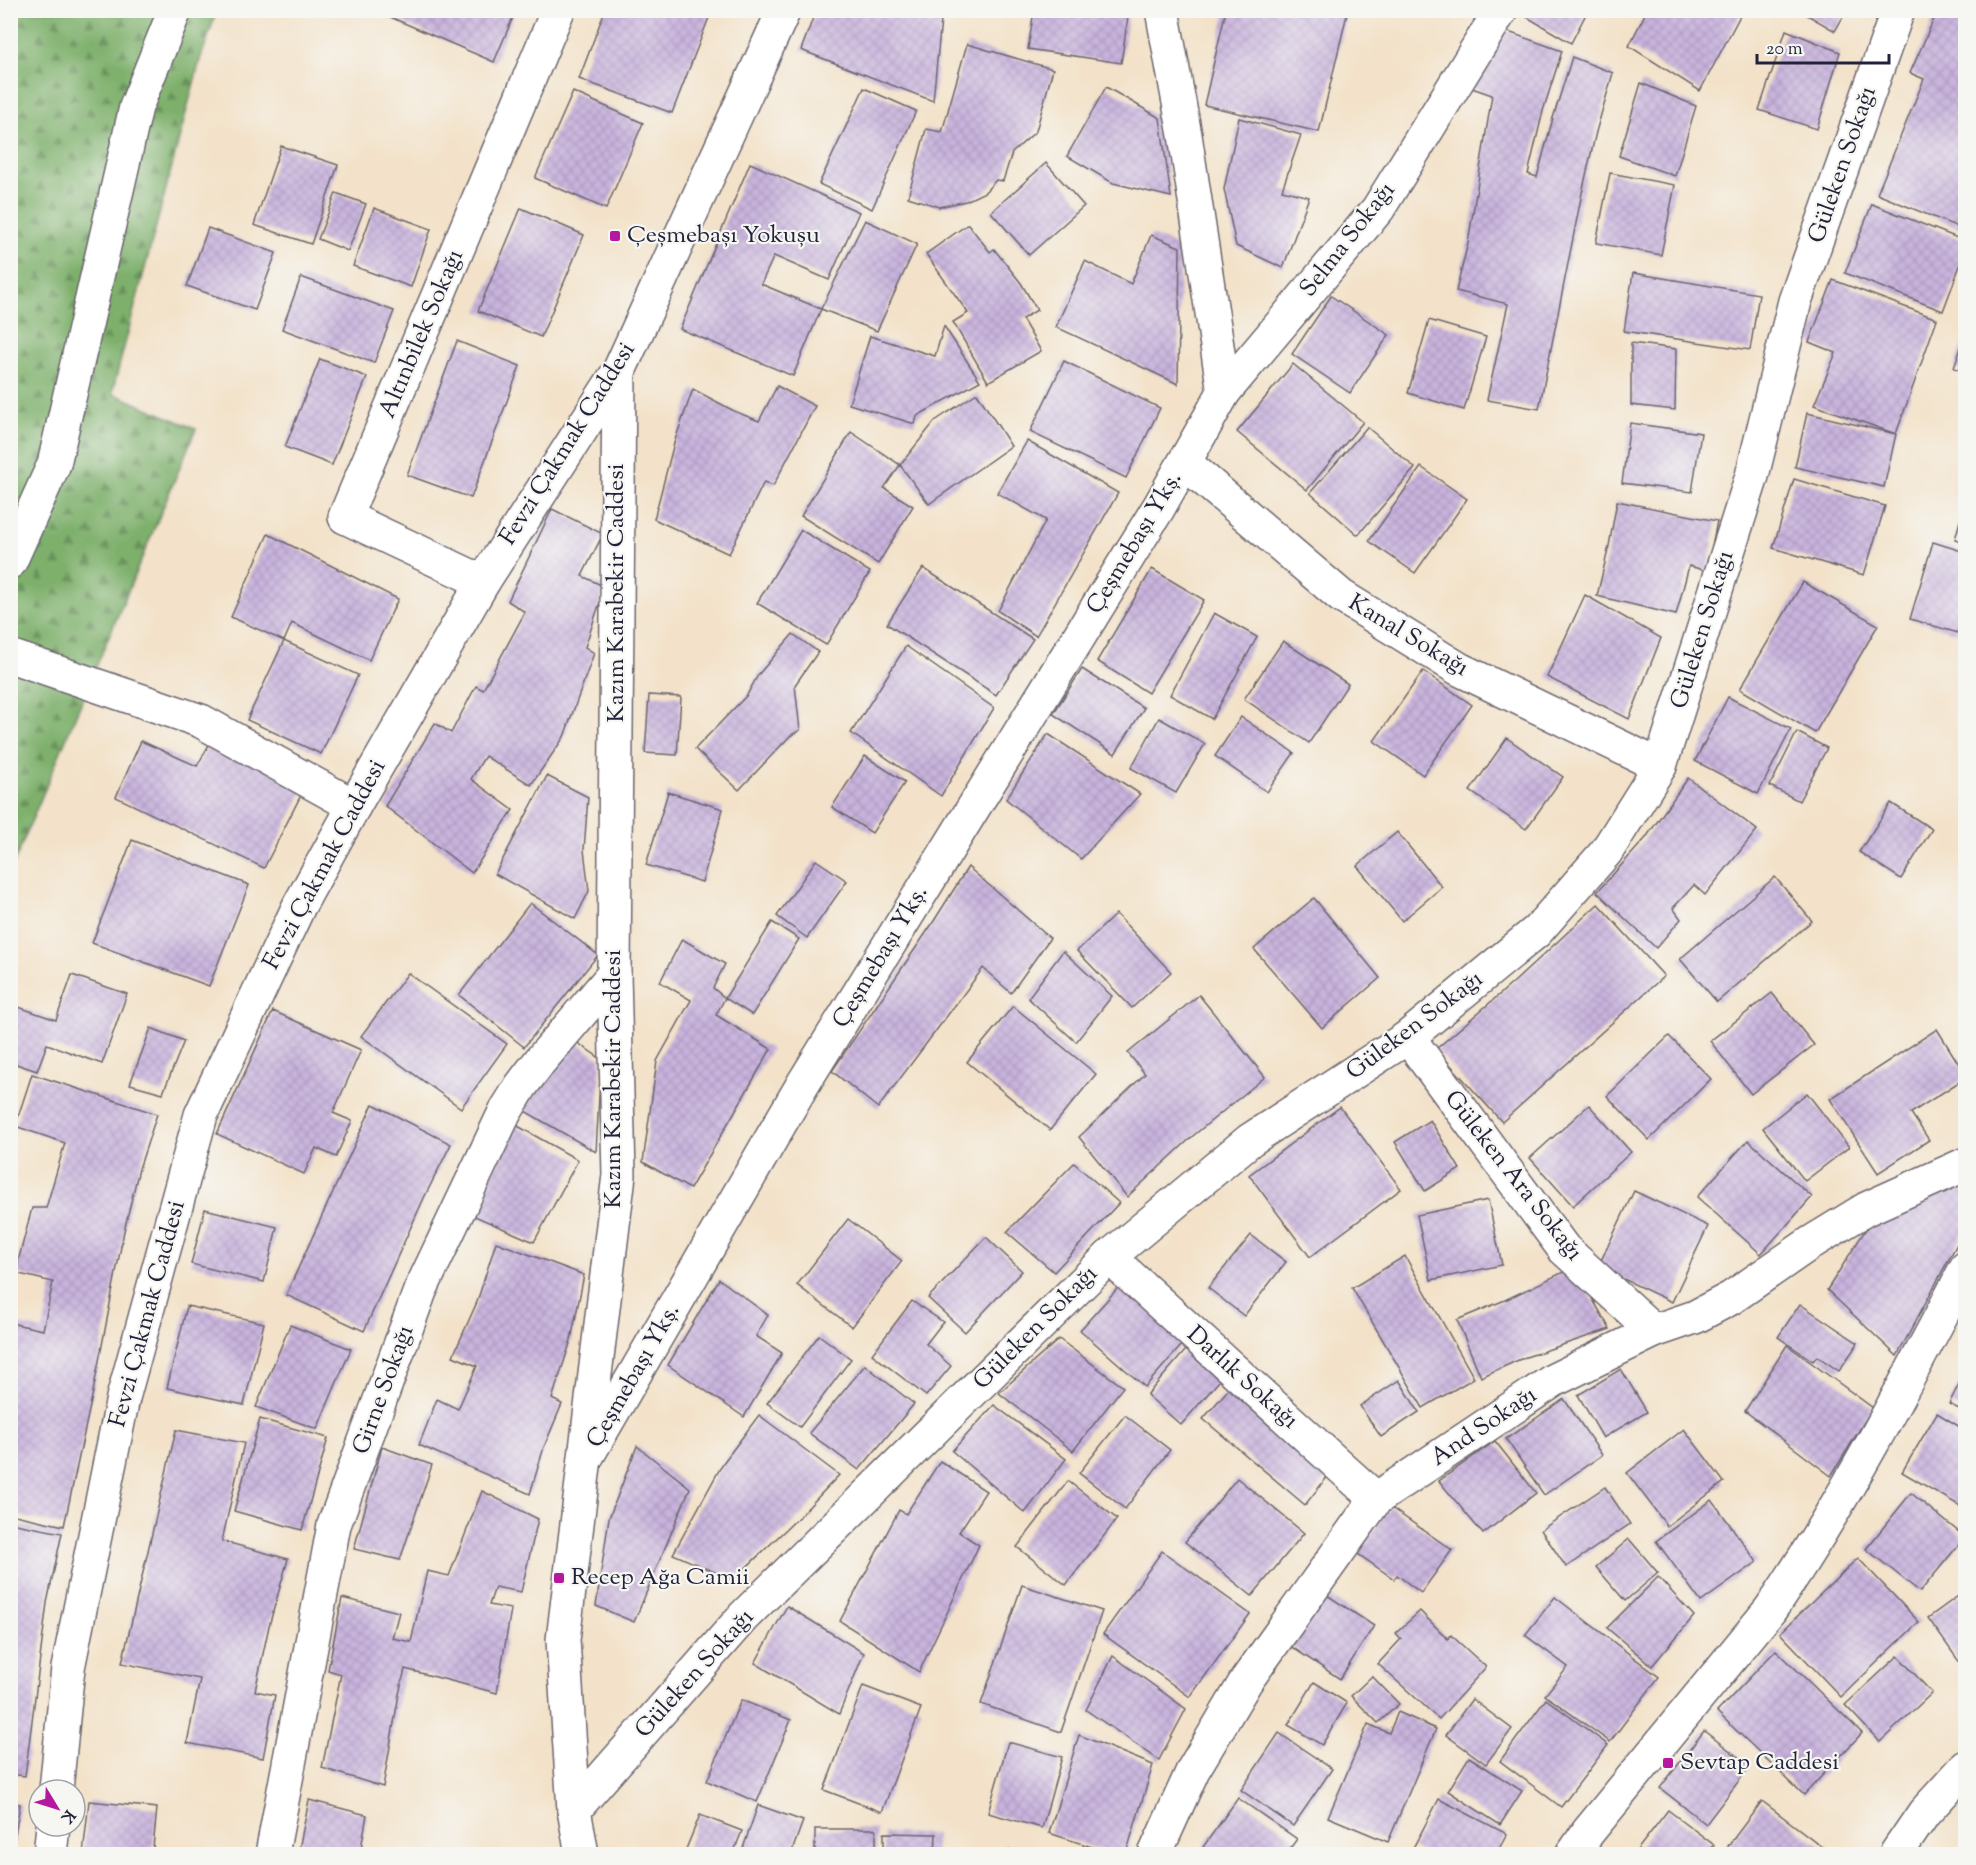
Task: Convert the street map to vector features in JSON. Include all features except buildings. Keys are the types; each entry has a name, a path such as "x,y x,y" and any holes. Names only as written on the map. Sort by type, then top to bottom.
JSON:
{"street":[{"path":"10,562 54,464 136,107 175,10"},
{"name":"Altınbilek Sokağı","path":"483,582 345,517 558,10"},
{"name":"Fevzi Çakmak Caddesi","path":"57,1778 68,1668 123,1398 201,1115 299,906 354,806 483,582 619,370 784,10"},
{"path":"1162,10 1185,135 1224,392"},
{"name":"Selma Sokağı","path":"1185,463 1224,392 1378,209 1502,10"},
{"name":"Güleken Sokağı","path":"574,1810 743,1617 1109,1257 1250,1140 1408,1037 1537,931 1606,852 1660,766 1752,476 1795,301 1898,10"},
{"name":"Kazım Karabekir Caddesi","path":"582,1854 574,1810 563,1640 618,1175 614,974 619,370"},
{"name":"Kanal Sokağı","path":"1185,463 1341,596 1459,669 1660,766"},
{"name":"Çeşmebaşı Ykş.","path":"586,1458 803,1084 1185,463"},
{"path":"10,656 201,721 354,806"},
{"name":"Girne Sokağı","path":"272,1854 334,1525 420,1291 510,1104 540,1061 614,974"},
{"name":"Güleken Ara Sokağı","path":"1408,1037 1564,1249 1654,1331"},
{"name":"And Sokağı","path":"1155,1854 1193,1770 1246,1681 1376,1499 1554,1380 1654,1331 1695,1317 1731,1298 1812,1242 1866,1209 1965,1164"},
{"name":"Darlık Sokağı","path":"1109,1257 1376,1499"},
{"path":"1573,1854 1588,1832 1770,1610 1790,1581 1887,1420 1965,1268"},
{"path":"1896,1854 1924,1814 1965,1767"},
{"path":"50,1854 52,1838"}],"green space":[{"path":"11,11 217,11 200,60 112,393 196,429 11,870"}],"place":[{"name":"Çeşmebaşı Yokuşu","path":"615,236"},
{"name":"Recep Ağa Camii","path":"559,1578"},
{"name":"Sevtap Caddesi","path":"1668,1763"}]}
